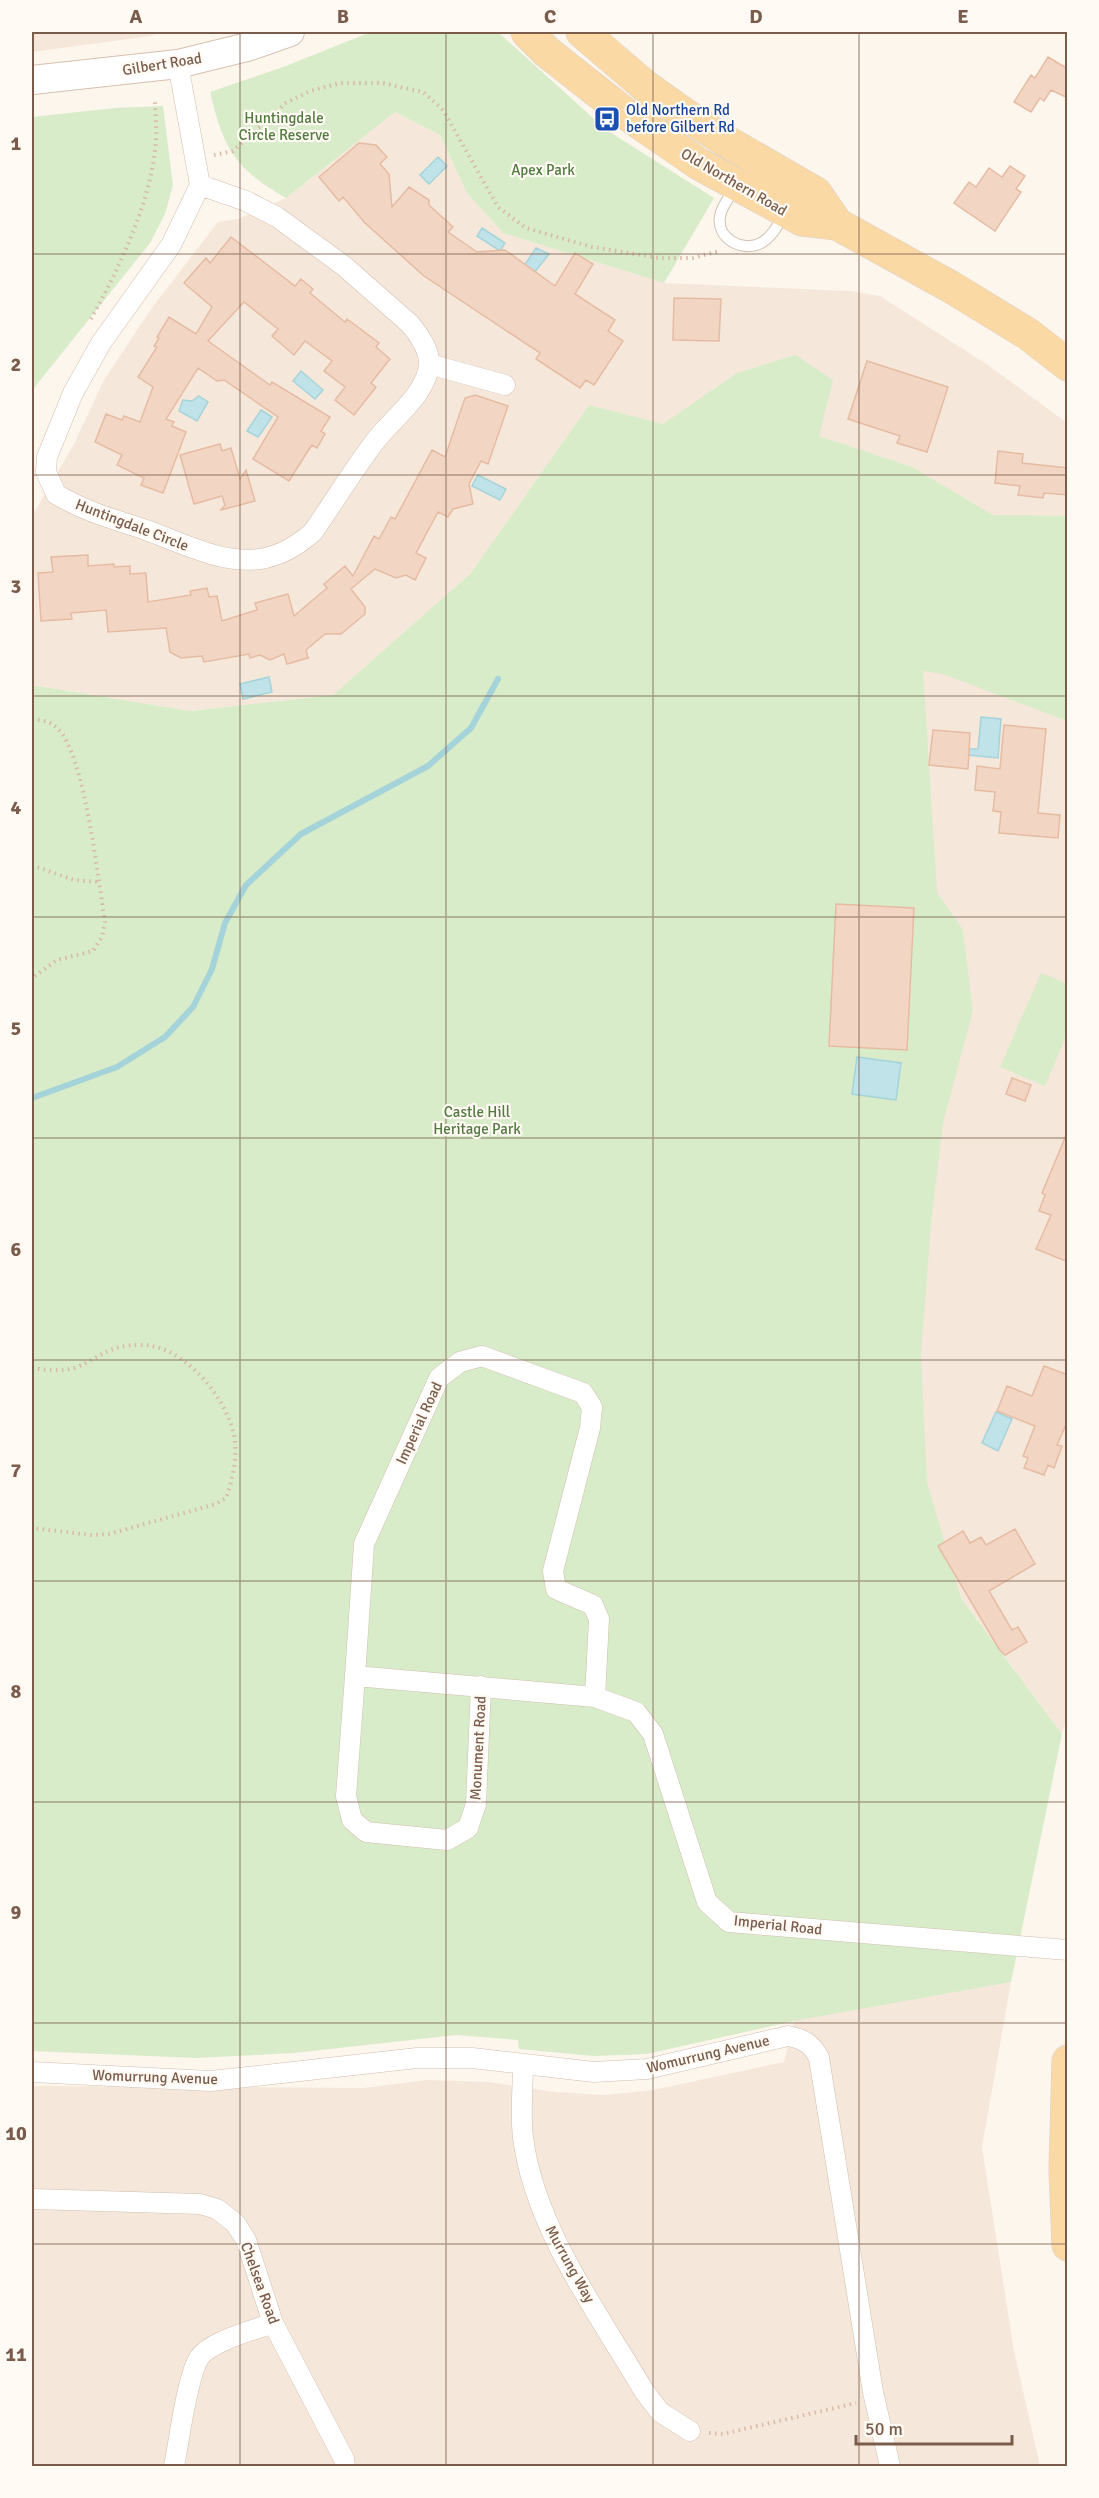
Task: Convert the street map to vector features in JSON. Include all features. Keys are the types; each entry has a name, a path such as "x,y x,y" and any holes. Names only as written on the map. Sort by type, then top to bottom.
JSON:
{"main road":[{"name":"Gilbert Road","path":"32,80 178,64 247,47 290,32"},
{"name":"Old Northern Road","path":"527,32 547,52 622,111 699,164 801,220 837,224 1028,334 1068,365"},
{"name":"Old Northern Road","path":"582,32 645,86 683,113 724,140 816,193 837,224"},
{"path":"1068,2061 1065,2170 1068,2245"}],"street":[{"path":"178,64 200,185 262,208 344,266 410,324 420,336 428,355 429,364 505,385"},
{"name":"Huntingdale Circle","path":"200,185 171,245 101,343 73,393 47,458 46,472 56,494 97,513 208,553 242,560 280,554 313,532 374,442 417,392 426,377 429,364"},
{"name":"Imperial Road","path":"595,1697 599,1619 593,1605 556,1588 552,1571 590,1428 592,1407 583,1393 482,1356 460,1362 439,1377 364,1544 355,1676 595,1697 636,1712 653,1734 707,1902 729,1922 1068,1950"},
{"name":"Monument Road","path":"355,1676 346,1797 352,1820 366,1832 447,1840 468,1828 476,1804 481,1686"},
{"name":"Womurrung Avenue","path":"32,2072 211,2081 417,2058 472,2058 594,2072 647,2069 788,2036 800,2038 813,2046 819,2058 875,2398 890,2466"},
{"name":"Murrung Way","path":"523,2064 523,2136 544,2214 561,2250 644,2391 660,2412 690,2431"},
{"name":"Chelsea Road","path":"32,2199 191,2203 217,2209 235,2223 246,2240 273,2323 344,2459 345,2466"},
{"path":"174,2466 189,2388 199,2357 224,2340 273,2323"}],"lane":[{"path":"737,185 720,214 720,228 730,241 750,246 764,241 786,211"}],"path":[{"path":"233,151 286,103 310,91 340,83 382,83 423,92 443,110 498,207 526,228 592,248 659,258 693,258 741,245"},
{"path":"89,323 117,267 148,186 156,144 155,99"},
{"path":"32,719 47,721 59,729 69,746 79,776 105,922 102,938 93,951 57,960 32,978"},
{"path":"32,865 74,880 98,882"},
{"path":"32,1368 67,1369 110,1348 128,1346 158,1346 174,1353 205,1382 230,1421 234,1436 235,1459 226,1497 216,1504 109,1534 91,1535 32,1528"},
{"path":"690,2431 723,2434 875,2398"}],"shaded area":[{"path":"32,32 158,32 151,36 32,52"},
{"path":"395,112 440,135 467,193 503,233 664,283 850,291 880,296 988,365 1067,423 1068,1713 1062,1734 902,1518 937,891 589,405 471,573 333,695 190,711 32,685 32,516 74,444 104,380 151,309 218,222 238,219 286,198"},
{"path":"821,1966 1011,1982 982,2147 1014,2351 1040,2466 32,2466 32,2086 363,2088 427,2080 489,2082 555,2092 605,2095 653,2090 784,2062 797,2010"}],"green space":[{"name":"Apex Park","path":"371,32 498,32 605,129 714,198 664,283 503,233 467,193 440,135 395,112 286,198 254,177 226,143 210,92 286,66"},
{"path":"163,106 173,185 165,214 150,243 34,388 32,395 32,117 114,108"},
{"name":"Castle Hill Heritage Park","path":"796,355 833,380 819,436 912,467 993,515 1067,516 1067,721 943,674 923,671 937,892 963,930 973,1011 943,1123 931,1224 921,1355 927,1482 961,1598 1062,1734 1011,1982 799,2020 647,2054 594,2056 519,2049 518,2040 456,2035 294,2053 195,2058 32,2051 32,685 190,711 333,695 471,573 589,405 663,424 737,373"},
{"path":"1041,973 1068,984 1067,1034 1045,1086 1000,1067"}],"water":[{"path":"438,157 447,166 429,184 420,175"},
{"path":"482,228 505,243 500,251 477,236"},
{"path":"536,248 549,254 530,278 520,272"},
{"path":"301,371 323,390 315,399 293,381"},
{"path":"199,396 208,402 197,421 179,411 183,400 192,401"},
{"path":"261,410 272,417 258,437 247,431"},
{"path":"478,475 506,489 500,500 472,486"},
{"path":"269,677 272,692 243,699 240,684"},
{"path":"981,717 1001,719 998,758 968,755 969,749 978,749"},
{"path":"857,1057 901,1063 896,1100 852,1094"},
{"path":"996,1412 1012,1419 998,1451 982,1443"}],"building":[{"path":"1048,57 1068,69 1068,98 1051,90 1044,101 1040,98 1031,112 1014,102 1031,75 1035,78"},
{"path":"359,143 376,145 387,157 380,164 389,174 392,207 409,187 429,200 429,205 453,227 448,232 477,252 505,250 555,286 575,253 593,264 575,294 615,320 608,331 623,341 594,385 586,380 580,388 536,359 540,353 424,276 365,223 343,197 339,201 319,177"},
{"path":"1010,166 1025,176 1016,189 1021,192 995,231 954,203 969,182 976,187 989,168 1002,177"},
{"path":"231,237 295,286 301,279 313,289 310,293 345,322 347,319 379,343 376,347 390,359 371,383 376,387 354,415 335,400 345,387 324,371 332,361 305,341 294,355 272,336 278,329 244,302 208,341 270,385 272,382 330,417 321,431 325,434 317,448 312,445 289,481 253,459 278,417 224,380 217,381 198,368 166,419 174,422 172,426 186,432 163,493 141,485 144,478 117,465 122,455 95,442 106,414 122,420 124,416 140,422 153,387 138,377 157,347 154,346 159,338 157,337 169,317 196,334 212,307 184,283 206,258 210,263"},
{"path":"674,298 721,299 719,341 673,340"},
{"path":"867,361 948,387 927,452 897,443 900,436 848,419"},
{"path":"475,395 508,406 488,464 481,461 469,484 473,504 453,509 448,517 438,512 416,553 426,558 415,580 406,575 396,578 375,569 351,589 365,607 365,614 341,634 325,634 306,650 308,658 287,664 284,654 270,660 260,655 250,658 249,654 204,662 202,656 181,658 170,652 166,628 108,632 106,610 71,613 72,619 41,621 38,573 53,572 51,557 88,555 88,566 114,564 114,567 130,566 130,574 146,573 148,602 191,595 190,591 207,588 209,597 217,596 222,621 257,610 255,603 288,594 294,616 327,588 324,584 345,566 353,576 374,536 379,539 391,517 395,519 432,450 445,457 465,398"},
{"path":"220,444 222,451 231,448 240,479 246,470 255,501 221,510 225,505 222,496 194,504 180,455"},
{"path":"998,451 1023,454 1022,463 1068,468 1068,495 1044,493 1043,498 1018,495 1020,486 995,483"},
{"path":"1004,725 1046,729 1038,813 1060,815 1058,838 999,833 1001,812 993,811 995,792 975,790 977,766 1000,769"},
{"path":"933,730 970,733 968,769 929,765"},
{"path":"836,904 914,908 907,1050 829,1046"},
{"path":"1012,1078 1031,1085 1025,1101 1006,1094"},
{"path":"1067,1133 1068,1262 1036,1249 1051,1215 1039,1211 1045,1195 1042,1193"},
{"path":"1044,1366 1068,1375 1068,1420 1057,1445 1062,1446 1054,1468 1048,1465 1044,1475 1024,1468 1028,1458 1023,1456 1035,1426 997,1411 1007,1386 1032,1396"},
{"path":"1015,1529 1035,1564 989,1591 1012,1630 1018,1627 1027,1642 1005,1655 999,1649 938,1546 963,1531 970,1543 981,1537 986,1545"}],"waterway":[{"path":"32,1098 117,1067 165,1037 193,1007 212,969 225,923 246,885 301,834 428,766 471,728 498,679"}],"place":[{"name":"Old Northern Rd before Gilbert Rd","path":"607,119"}],"park label":[{"name":"Huntingdale Circle Reserve","path":"284,126"}]}
